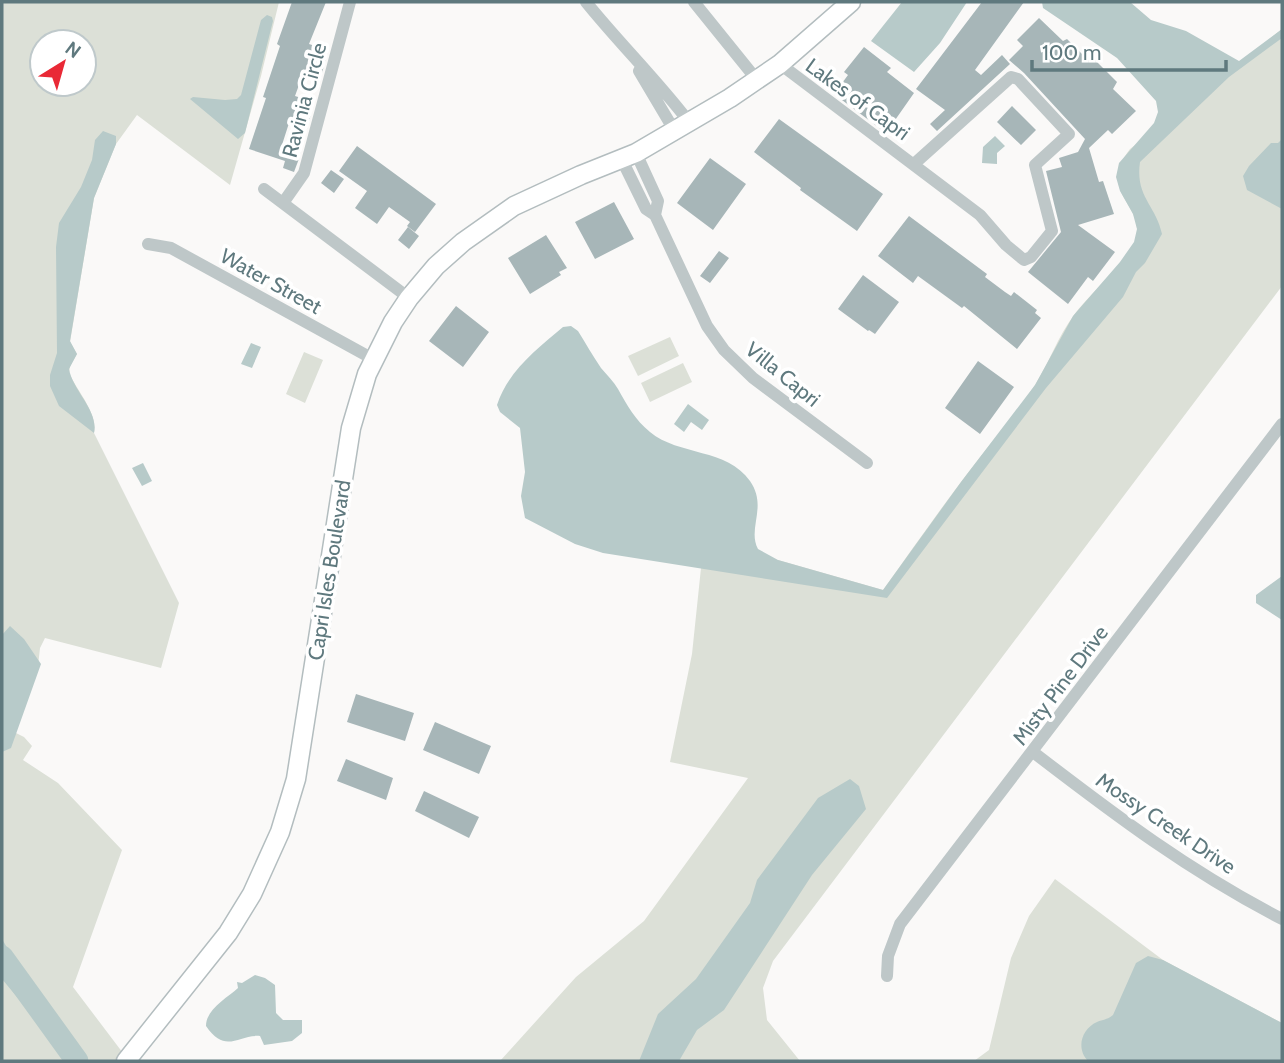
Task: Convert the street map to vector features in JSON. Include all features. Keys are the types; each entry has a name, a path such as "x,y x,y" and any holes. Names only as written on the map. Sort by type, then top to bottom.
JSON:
{"street":[{"name":"Ravinia Circle","path":"283,204 304,173 350,2"},
{"path":"586,2 682,126"},
{"path":"694,2 757,80"},
{"name":"Capri Isles Boulevard","path":"126,1061 232,927 252,894 280,832 292,797 300,756 348,441 373,359 409,298 451,252 502,213 581,175 629,156 682,126 780,64 851,2"},
{"name":"Lakes of Capri","path":"780,64 980,215 1006,245 1026,260 1052,231 1035,166 1069,134 1018,79 1010,77 914,164"},
{"name":"Villa Capri","path":"629,156 646,209 655,215 713,337 737,364 867,463"},
{"path":"264,189 409,298"},
{"name":"Water Street","path":"148,244 171,247 373,359"},
{"name":"Misty Pine Drive","path":"887,976 888,957 900,924 1282,424"},
{"name":"Mossy Creek Drive","path":"1032,752 1121,820 1175,857 1282,919"}],"shaded area":[{"path":"2,2 279,2 230,185 137,115 116,144 94,198 70,342 77,354 69,373 90,410 94,433 179,603 161,668 45,638 40,648 38,666 14,732 24,737 32,746 23,760 58,783 122,850 73,987 129,1061 2,1061"},
{"path":"902,2 967,2 940,43 914,72 871,41"},
{"path":"1042,2 1130,2 1151,20 1186,31 1239,61 1282,29 1282,38 1229,77 1140,162 1140,184 1162,234 1145,263 1136,272 1123,297 1046,388 887,598 603,553 575,544 525,518 521,496 525,472 520,428 500,412 497,405 508,382 524,362 563,327 571,326 578,331 628,406 650,432 662,440 729,463 750,481 758,508 755,541 758,549 778,560 883,590 1035,385 1073,316 1134,242 1137,229 1133,214 1120,191 1116,177 1119,163 1154,123 1158,112 1156,101 1117,58 1043,8"},
{"path":"267,15 272,17 273,21 245,133 238,139 190,99 225,100 237,99 241,95 261,20"},
{"path":"1282,29 1282,286 773,961 763,988 767,1020 800,1061 500,1061 576,977 644,921 748,778 670,762 692,654 701,568 778,560 883,590 956,488 1027,396 1074,315 1130,251 1137,229 1118,177 1121,164 1130,149"},
{"path":"103,131 116,136 116,144 94,198 70,341 77,354 69,369 93,417 94,433 59,406 50,386 50,375 57,353 56,247 59,223 81,187 92,160 95,140"},
{"path":"995,136 1005,146 997,153 997,164 982,163 983,147"},
{"path":"1282,139 1282,209 1247,190 1243,176 1271,143 1278,143"},
{"path":"670,337 679,356 638,376 628,356"},
{"path":"251,343 261,347 252,368 241,364"},
{"path":"304,352 323,360 305,403 286,394"},
{"path":"683,363 692,382 650,402 641,383"},
{"path":"688,404 709,420 702,430 691,422 684,432 674,424"},
{"path":"143,463 152,481 142,486 132,468"},
{"path":"1282,576 1282,620 1256,603 1256,595"},
{"path":"10,626 24,639 41,664 11,748 2,752 2,635"},
{"path":"850,779 859,786 866,809 812,875 724,1010 697,1030 679,1061 639,1061 658,1014 696,979 750,903 757,880 818,798"},
{"path":"1055,879 1163,960 1282,1023 1282,1061 974,1061 989,1050 1011,958 1029,916"},
{"path":"2,939 23,975 58,1019 52,1033 2,979"},
{"path":"1148,956 1163,960 1282,1023 1282,1061 1088,1061 1081,1045 1084,1034 1092,1025 1113,1015 1136,963"},
{"path":"255,975 275,985 276,1013 283,1020 302,1020 302,1033 292,1041 264,1045 260,1036 232,1041 220,1040 206,1026 209,1014 238,988 237,982 242,983"}],"building":[{"path":"292,2 326,2 309,44 328,50 321,77 304,71 295,96 314,102 307,129 289,123 281,148 300,156 294,172 283,168 285,161 249,149 280,46 277,44"},
{"path":"982,2 1024,2 975,70 981,75 1002,55 1010,64 937,131 930,124 945,110 916,89"},
{"path":"1039,18 1063,41 1067,39 1089,61 1094,59 1117,82 1113,89 1136,111 1112,134 1108,130 1089,148 1099,182 1103,181 1114,214 1078,225 1115,252 1093,281 1088,277 1068,304 1028,272 1061,232 1046,171 1062,167 1059,158 1078,152 1085,139 1009,60 1023,46 1017,40"},
{"path":"864,47 891,68 887,72 914,93 886,133 834,94 848,75 844,72"},
{"path":"1012,106 1036,130 1021,145 997,122"},
{"path":"779,119 883,194 857,231 800,190 801,188 754,152"},
{"path":"357,146 436,204 415,232 407,226 410,222 389,207 377,224 355,208 367,191 339,171"},
{"path":"710,158 746,184 713,230 677,203"},
{"path":"331,170 344,179 334,193 321,183"},
{"path":"614,202 634,239 595,259 575,222"},
{"path":"909,216 987,274 985,277 1005,292 1011,296 1014,292 1037,310 1035,313 1041,318 1017,349 964,306 962,308 918,276 913,283 878,256"},
{"path":"408,227 419,236 409,249 398,240"},
{"path":"546,235 567,268 559,272 561,275 530,294 508,258"},
{"path":"719,251 729,258 710,283 700,276"},
{"path":"863,275 899,302 875,334 838,309"},
{"path":"456,306 489,332 463,367 429,341"},
{"path":"978,361 1014,387 980,434 945,408"},
{"path":"356,694 414,713 405,741 347,722"},
{"path":"435,722 491,746 479,774 423,750"},
{"path":"346,759 393,778 386,800 337,781"},
{"path":"424,791 479,817 469,838 415,811"}],"waterway":[{"path":"2,957 77,1061"}]}
